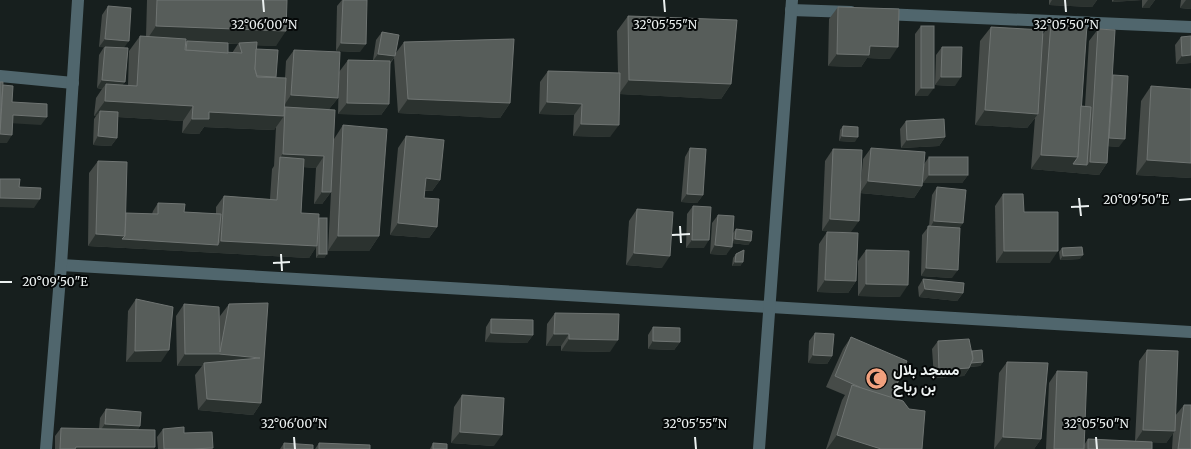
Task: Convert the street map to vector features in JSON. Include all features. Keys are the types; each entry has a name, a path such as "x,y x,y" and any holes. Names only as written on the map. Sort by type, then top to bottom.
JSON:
{"street":[{"path":"46,449 61,265 78,0"},
{"path":"759,449 791,5 864,13 1191,27"},
{"path":"0,76 72,83"},
{"path":"61,265 1191,332"}],"building":[{"path":"157,0 287,0 286,31 156,26"},
{"path":"343,0 367,0 366,44 341,43"},
{"path":"108,6 131,8 129,41 105,39"},
{"path":"838,7 899,9 898,47 870,46 869,55 837,54"},
{"path":"628,16 737,20 731,84 629,80"},
{"path":"1051,22 1087,25 1078,157 1041,155"},
{"path":"921,26 934,26 934,88 921,88"},
{"path":"991,27 1043,30 1038,114 985,110"},
{"path":"1098,29 1115,30 1107,163 1090,162"},
{"path":"382,32 399,35 395,56 378,54"},
{"path":"140,36 186,39 185,50 242,53 239,43 257,42 255,69 257,77 286,78 284,116 209,112 209,119 192,119 193,106 105,101 106,84 137,86"},
{"path":"1191,36 1191,55 1182,56 1181,37"},
{"path":"514,39 510,103 408,99 404,42"},
{"path":"187,41 228,43 228,53 186,50"},
{"path":"105,47 128,48 125,82 102,80"},
{"path":"942,47 962,47 961,77 941,77"},
{"path":"256,49 278,50 276,77 257,76 255,69"},
{"path":"294,50 340,52 338,98 291,95"},
{"path":"348,60 390,61 389,104 347,103"},
{"path":"548,71 620,73 619,125 581,124 582,104 547,102"},
{"path":"1113,75 1128,76 1125,139 1109,138"},
{"path":"0,82 3,82 0,130"},
{"path":"3,85 13,86 12,102 47,104 47,117 13,115 12,135 0,134"},
{"path":"1151,86 1191,89 1191,163 1147,160"},
{"path":"1081,106 1091,107 1087,165 1073,164 1078,157"},
{"path":"285,107 335,110 331,192 322,192 324,156 283,154"},
{"path":"100,111 118,112 117,138 98,136"},
{"path":"944,119 945,137 907,140 906,121"},
{"path":"343,125 387,129 379,236 338,236"},
{"path":"843,126 858,127 858,137 842,136"},
{"path":"406,136 444,140 440,180 426,178 424,198 439,199 437,227 398,223"},
{"path":"690,148 706,149 703,195 687,194"},
{"path":"871,148 925,152 922,186 868,181"},
{"path":"833,149 862,150 859,221 830,219"},
{"path":"280,157 304,159 301,213 319,214 317,246 221,241 224,196 277,200"},
{"path":"929,157 968,157 968,175 929,175"},
{"path":"98,161 127,162 125,236 96,234"},
{"path":"0,179 20,179 19,187 41,188 40,199 0,198"},
{"path":"937,187 966,190 963,223 934,221"},
{"path":"1003,194 1023,194 1024,212 1058,212 1058,251 1004,251"},
{"path":"158,203 185,204 184,212 221,214 218,245 122,239 125,236 126,213 158,214"},
{"path":"693,206 711,207 709,240 692,240"},
{"path":"637,209 673,212 670,256 634,253"},
{"path":"718,215 734,216 732,247 715,245"},
{"path":"319,218 327,218 327,254 319,254"},
{"path":"928,226 960,228 958,270 926,268"},
{"path":"736,229 752,231 751,241 735,239"},
{"path":"827,232 858,233 856,281 825,280"},
{"path":"1082,247 1083,255 1063,256 1062,248"},
{"path":"744,250 743,262 735,262 736,254"},
{"path":"866,250 909,251 908,285 866,284"},
{"path":"923,279 964,283 963,293 925,289"},
{"path":"136,299 173,307 169,350 135,351"},
{"path":"268,303 261,403 207,399 204,363 260,358 219,354 185,354 184,304 219,307 220,352 229,304"},
{"path":"555,313 619,314 618,340 569,339 569,334 554,334"},
{"path":"491,319 533,320 533,335 491,333"},
{"path":"653,327 680,328 680,342 653,341"},
{"path":"815,333 834,334 832,356 813,355"},
{"path":"851,337 907,361 891,398 866,390 835,376"},
{"path":"969,339 973,359 969,368 939,370 938,341"},
{"path":"982,350 983,362 971,363 973,359 972,351"},
{"path":"1147,350 1178,351 1175,431 1143,430"},
{"path":"1007,362 1048,363 1041,439 1003,437"},
{"path":"1057,371 1087,372 1084,449 1054,449"},
{"path":"852,385 903,401 909,409 925,411 922,449 881,449 837,435"},
{"path":"462,395 504,398 502,435 460,432"},
{"path":"1184,405 1191,405 1191,449 1178,449"},
{"path":"106,409 141,412 140,426 105,424"},
{"path":"184,427 184,433 212,432 213,448 164,449 163,429"},
{"path":"61,428 155,430 155,447 76,447 75,449 60,449"},
{"path":"1088,439 1152,442 1152,449 1088,449"},
{"path":"284,443 313,445 313,449 284,449"},
{"path":"319,443 370,445 370,449 319,449"},
{"path":"433,443 447,444 447,449 433,449"}],"place":[{"name":"مسجد بلال بن رباح","path":"877,378"}]}
